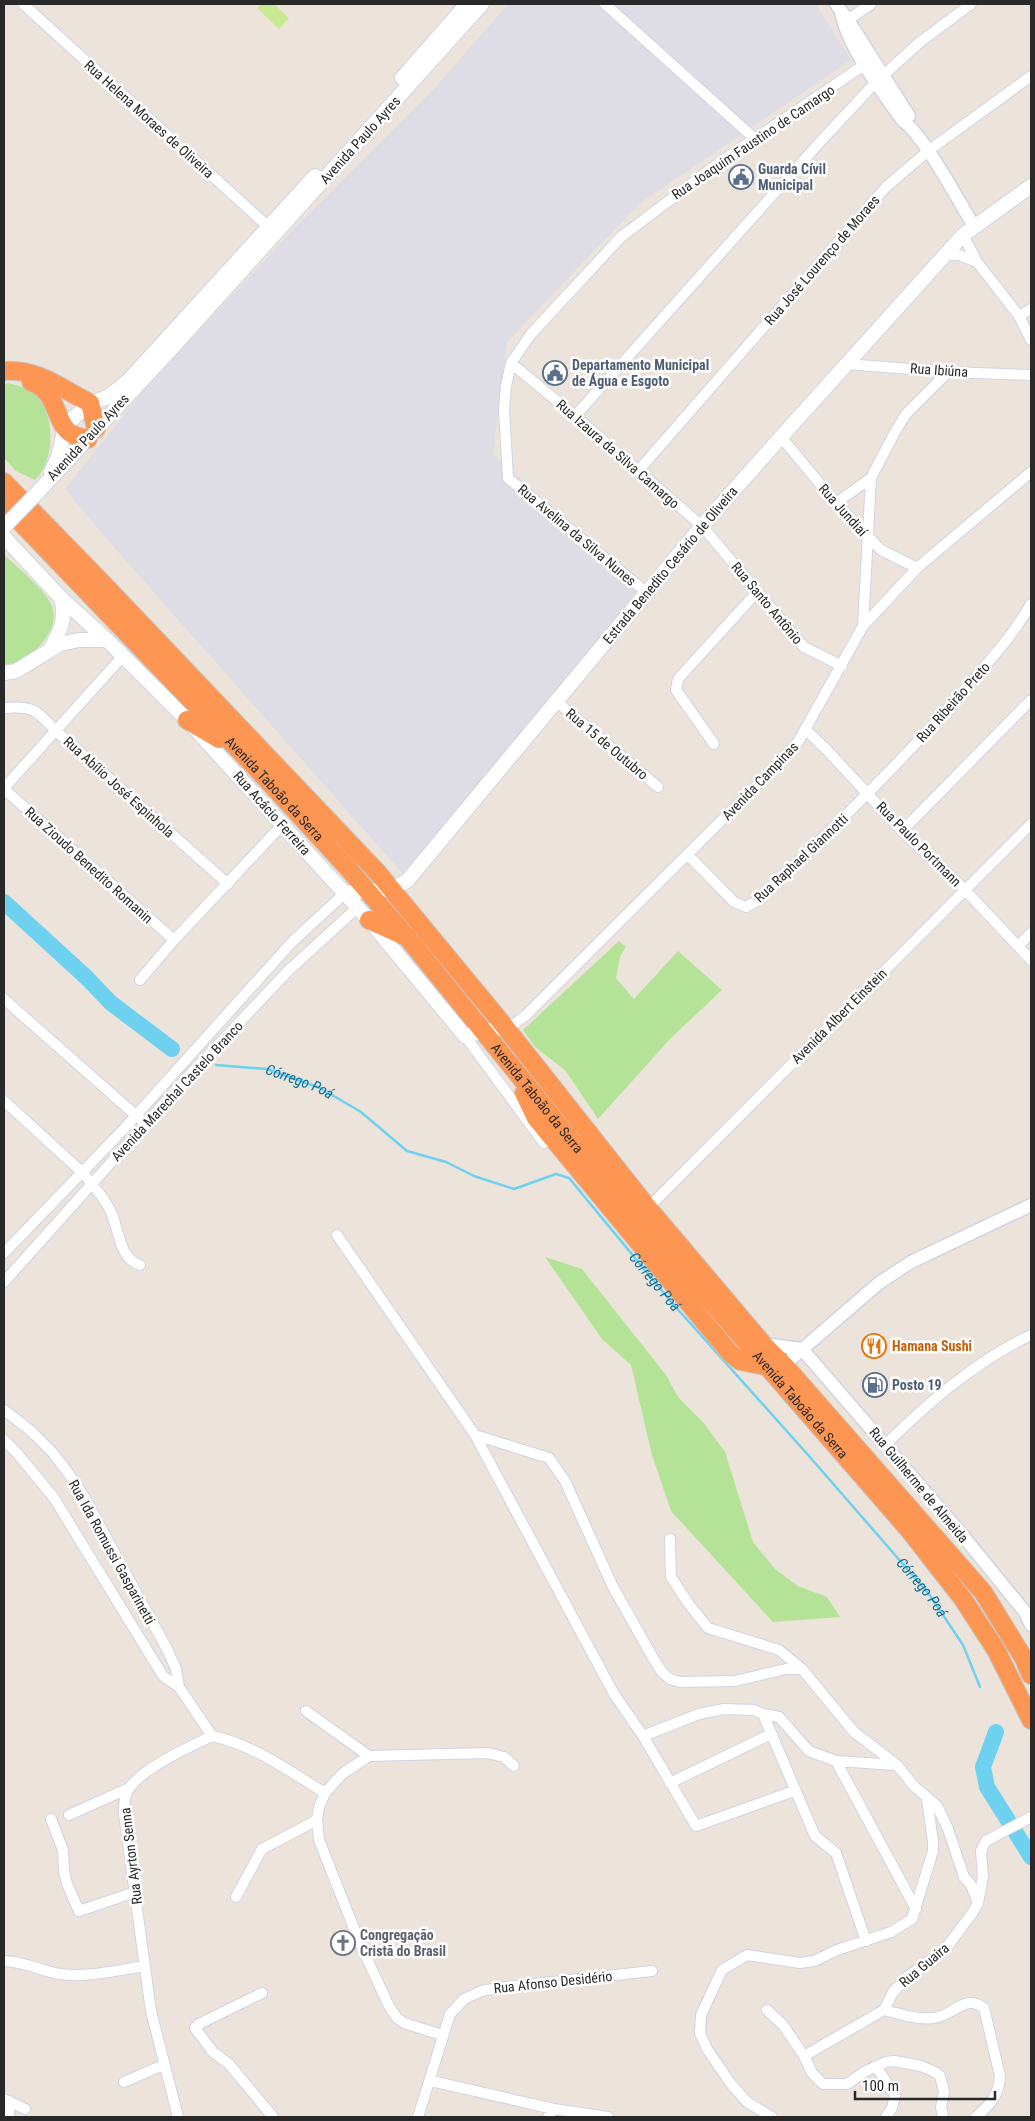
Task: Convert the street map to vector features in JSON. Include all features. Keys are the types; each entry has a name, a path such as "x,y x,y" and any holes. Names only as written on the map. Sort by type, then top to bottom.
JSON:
{"highway":[{"path":"4,372 20,370 32,373 90,403 92,434 74,436 65,428 50,396 35,383 22,379 4,380"},
{"name":"Avenida Taboão da Serra","path":"4,482 276,764 398,886 403,902 648,1208 763,1344 775,1366"},
{"name":"Avenida Taboão da Serra","path":"4,505 257,769 368,892 407,937 582,1154 864,1466 983,1592 1027,1661 1031,1675"},
{"path":"187,720 223,742 257,769"},
{"path":"363,914 407,937"},
{"name":"Avenida Taboão da Serra","path":"864,1466 910,1531 963,1599 996,1650 1031,1720"}],"main road":[{"name":"Avenida Paulo Ayres","path":"325,172 467,4"},
{"path":"460,29 468,15 470,7 467,4"},
{"name":"Avenida Paulo Ayres","path":"42,488 58,457 65,428 76,414 90,403 108,396 128,381 482,4"},
{"name":"Estrada Benedito Cesário de Oliveira","path":"398,886 445,837 702,526 919,286 944,255 968,231 1031,186"},
{"name":"Avenida Paulo Ayres","path":"42,488 172,348 271,230"},
{"path":"4,527 42,488"},
{"name":"Rua Acácio Ferreira","path":"4,537 61,598 107,640 187,720 283,824 363,914 464,1036"},
{"path":"51,648 64,618 61,598"},
{"path":"61,628 83,619"},
{"path":"4,673 16,671 51,648 79,640 107,640"},
{"path":"345,893 368,892 398,886"},
{"path":"464,1036 505,1027"}],"street":[{"name":"Rua Helena Moraes de Oliveira","path":"23,4 271,230"},
{"path":"605,4 755,139"},
{"path":"871,4 842,15 869,62 910,118 910,126 928,151 968,231 977,262 1019,316 1031,340"},
{"path":"575,416 820,142 880,78 920,42 971,4"},
{"name":"Rua Joaquim Faustino de Camargo","path":"508,478 504,409 506,386 511,363 531,334 621,237 716,165 869,62"},
{"name":"Rua José Lourenço de Moraes","path":"638,471 886,187 928,151 1031,76"},
{"path":"944,255 960,255 977,262"},
{"path":"1019,316 1031,309"},
{"name":"Rua Izaura da Silva Camargo","path":"511,363 702,526"},
{"name":"Rua Ibiúna","path":"847,364 948,372 1031,375"},
{"path":"864,626 871,478 894,432 906,414 948,372"},
{"name":"Rua Jundiaí","path":"781,437 836,503 868,537 891,557 917,568"},
{"name":"Avenida Campinas","path":"505,1027 514,1024 525,1016 791,751 864,626 917,568 1031,472"},
{"name":"Rua Avelina da Silva Nunes","path":"508,478 646,592"},
{"path":"836,503 871,478"},
{"name":"Rua Santo Antônio","path":"702,526 804,647 842,666"},
{"path":"714,744 676,690 678,679 758,591"},
{"name":"Rua Ribeirão Preto","path":"868,794 1008,641 1031,604"},
{"path":"4,789 123,656"},
{"path":"902,831 1031,700"},
{"name":"Rua 15 de Outubro","path":"556,701 658,786"},
{"name":"Rua Abílio José Espinhola","path":"4,708 19,707 38,712 55,730 228,884"},
{"name":"Rua Paulo Portmann","path":"805,729 902,831 964,890 1031,960"},
{"name":"Rua Zioudo Benedito Romanin","path":"4,789 174,940"},
{"name":"Rua Raphael Giannotti","path":"688,855 734,902 746,907 757,901 868,794"},
{"path":"140,980 174,940 283,824"},
{"name":"Avenida Albert Einstein","path":"648,1208 1031,824"},
{"name":"Avenida Marechal Castelo Branco","path":"4,1254 83,1173 275,960 345,893"},
{"name":"Avenida Marechal Castelo Branco","path":"4,1282 184,1081 288,971 363,914"},
{"path":"1018,946 1031,933"},
{"path":"275,960 288,971"},
{"path":"4,999 146,1124"},
{"path":"224,1018 235,1027"},
{"name":"Rua Acácio Ferreira","path":"464,1036 544,1143"},
{"path":"175,1072 184,1081"},
{"path":"4,1101 83,1173 115,1220 124,1251 133,1264 140,1265"},
{"path":"775,1366 802,1349 879,1283 911,1262 1031,1205"},
{"path":"337,1235 475,1435 614,1694 643,1736 696,1826 794,1791"},
{"path":"864,1466 972,1368 1031,1335"},
{"path":"763,1344 802,1349"},
{"name":"Rua Guilherme de Almeida","path":"802,1349 1028,1611 1031,1625"},
{"name":"Rua Ida Romussi Gasparinetti","path":"4,1410 31,1431 52,1452 83,1495 167,1649 176,1668 179,1686 212,1736"},
{"path":"475,1435 549,1458 565,1481 613,1587 653,1658 662,1672 670,1679 680,1682 735,1681 786,1669 802,1669"},
{"name":"Rua Ida Romussi Gasparinetti","path":"4,1440 54,1498 163,1676 179,1686"},
{"path":"670,1539 671,1577 688,1603 708,1628 779,1650 802,1669 854,1732 897,1765 927,1799 937,1806 964,1877 972,1886 978,1903"},
{"path":"643,1736 699,1714 714,1711 754,1710 779,1717 809,1751 836,1761 897,1765"},
{"path":"306,1711 369,1756"},
{"path":"763,1714 794,1791 815,1836 836,1853 866,1941"},
{"path":"670,1784 771,1734"},
{"path":"212,1736 229,1740 256,1751 325,1793"},
{"name":"Rua Ayrton Senna","path":"178,2117 150,2012 124,1814 124,1801 129,1788 158,1765 212,1736"},
{"path":"442,2035 404,2023 397,2018 389,2006 369,1965 319,1840 317,1820 319,1807 325,1793 342,1774 369,1756 488,1752 504,1757 514,1766"},
{"path":"836,1761 916,1909"},
{"path":"69,1815 129,1788"},
{"path":"772,2117 747,2102 731,2084 702,2040 699,2021 708,1996 722,1970 748,1956 806,1962 900,1928 912,1919 933,1851 927,1799"},
{"name":"Rua Guaira","path":"884,2010 893,1992 908,1976 934,1959 948,1946 965,1925 978,1903 983,1876 983,1846 986,1841 1029,1818"},
{"path":"51,1819 64,1850 64,1871 67,1884 79,1911 135,1892"},
{"path":"236,1897 262,1849 317,1820"},
{"path":"4,1960 74,1975 145,1966"},
{"name":"Rua Afonso Desidério","path":"418,2117 431,2081 442,2035 454,2007 464,1999 482,1991 497,1988 652,1971"},
{"path":"262,1993 199,2024 195,2028 212,2052 229,2064 273,2117"},
{"path":"804,2056 884,2010 906,2017 936,2018 962,2004 971,2002 984,2008 1000,2076 997,2094 976,2117"},
{"path":"767,2010 783,2025 804,2056 812,2073 823,2084 847,2084 876,2066 894,2061 921,2066 935,2072 940,2076 944,2092 941,2107 943,2117"},
{"path":"124,2082 163,2066"},
{"path":"876,2066 895,2096 892,2108 886,2117"},
{"path":"431,2081 551,2113 608,2117"},
{"path":"7,2100 25,2109"},
{"path":"7,2100 9,2117"}],"shaded area":[{"path":"508,4 816,4 851,60 639,204 507,342 493,454 642,588 404,875 111,544 65,489 145,389 288,235 433,90"}],"green space":[{"path":"261,4 274,4 289,18 279,29 257,8"},
{"path":"8,383 30,391 39,399 49,421 50,447 47,460 35,480 16,471 4,458 4,385"},
{"path":"4,555 44,593 52,606 54,615 51,629 39,646 21,660 4,665"},
{"path":"619,941 626,947 620,957 616,978 634,999 678,951 722,990 670,1039 598,1119 565,1070 535,1047 523,1030"},
{"path":"545,1257 582,1269 666,1375 678,1397 704,1423 725,1452 753,1542 775,1569 798,1586 827,1597 840,1617 773,1622 671,1511 652,1455 631,1365 602,1339"}],"waterway":[{"name":"Córrego Poá","path":"4,902 87,978 111,1003 172,1049"},
{"name":"Córrego Poá","path":"216,1065 267,1069 320,1088 361,1112 407,1151 446,1162 474,1176 514,1189 556,1174 569,1178 673,1304 929,1594 963,1645 980,1687"},
{"name":"Córrego Poá","path":"996,1732 983,1767 987,1787 1031,1857"}],"place":[{"name":"Guarda Cívil Municipal","path":"741,177"},
{"name":"Departamento Municipal de Água e Esgoto","path":"555,373"},
{"name":"Hamana Sushi","path":"874,1346"},
{"name":"Posto 19","path":"875,1385"},
{"name":"Congregação Cristã do Brasil","path":"343,1943"}]}
